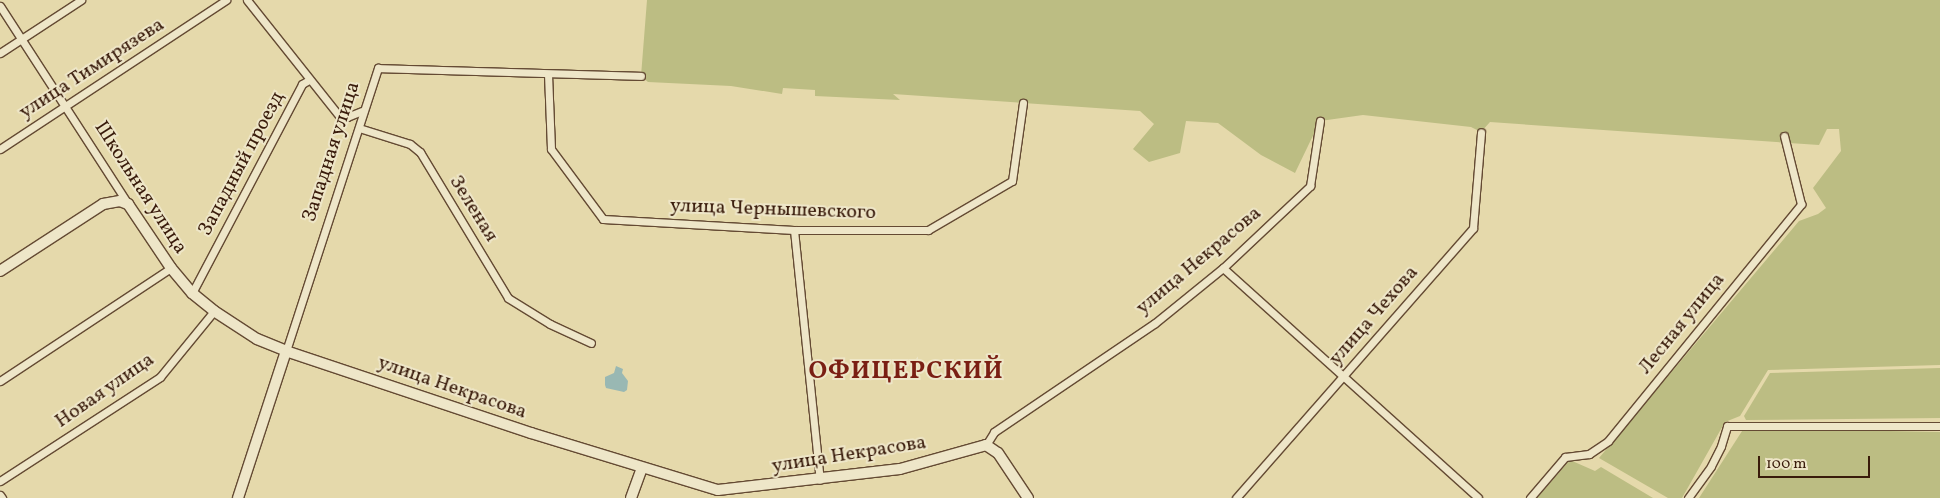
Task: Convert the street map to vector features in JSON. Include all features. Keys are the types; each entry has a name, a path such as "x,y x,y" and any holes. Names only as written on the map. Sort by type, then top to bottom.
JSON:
{"street":[{"path":"0,53 81,0"},
{"name":"улица Тимирязева","path":"0,149 226,0"},
{"path":"247,0 340,117 347,117 362,111"},
{"name":"Школьная улица","path":"0,6 171,268 192,293 214,311 257,339 286,351"},
{"name":"Западная улица","path":"238,498 359,128 362,111 378,68 642,76"},
{"name":"улица Чернышевского","path":"548,74 551,149 603,220 794,230 928,230 1012,181 1023,103"},
{"name":"Западный проезд","path":"192,293 302,84 309,80"},
{"name":"улица Некрасова","path":"286,351 531,433 718,490 820,480 900,469 986,445 994,432 1155,323 1224,268 1310,186 1320,121"},
{"name":"Зеленая","path":"359,128 410,144 420,152 508,298 550,324 591,343"},
{"name":"улица Чехова","path":"1236,498 1473,228 1481,132"},
{"name":"Лесная улица","path":"1530,498 1565,457 1589,454 1608,441 1801,204 1784,136"},
{"path":"0,271 103,204 120,201 128,204"},
{"path":"794,230 820,480"},
{"path":"0,381 171,268"},
{"path":"1224,268 1478,498"},
{"name":"Новая улица","path":"0,481 160,377 214,311"},
{"path":"1688,498 1711,466 1721,446 1726,426 1940,426"},
{"path":"986,445 998,453 1028,498"},
{"path":"631,498 642,468"}],"green space":[{"path":"647,0 1940,0 1940,365 1768,370 1740,416 1725,422 1682,498 1668,498 1599,458 1799,221 1818,214 1826,208 1813,188 1841,151 1839,129 1827,129 1819,145 1490,122 1481,132 1471,127 1363,115 1320,121 1295,173 1261,155 1218,123 1186,121 1180,153 1149,162 1133,149 1154,124 1140,111 893,94 900,100 815,96 815,90 783,88 782,94 731,86 648,82 641,76"},
{"path":"1940,368 1940,418 1746,420 1744,416 1770,373"},
{"path":"1744,428 1940,432 1940,498 1699,498"},
{"path":"1570,460 1595,471 1601,467 1653,498 1537,498"}],"water":[{"path":"616,366 623,369 622,373 628,381 627,390 624,392 606,388 605,385 605,377 614,373"}],"district":[{"name":"ОФИЦЕРСКИЙ","path":"906,372"}]}
